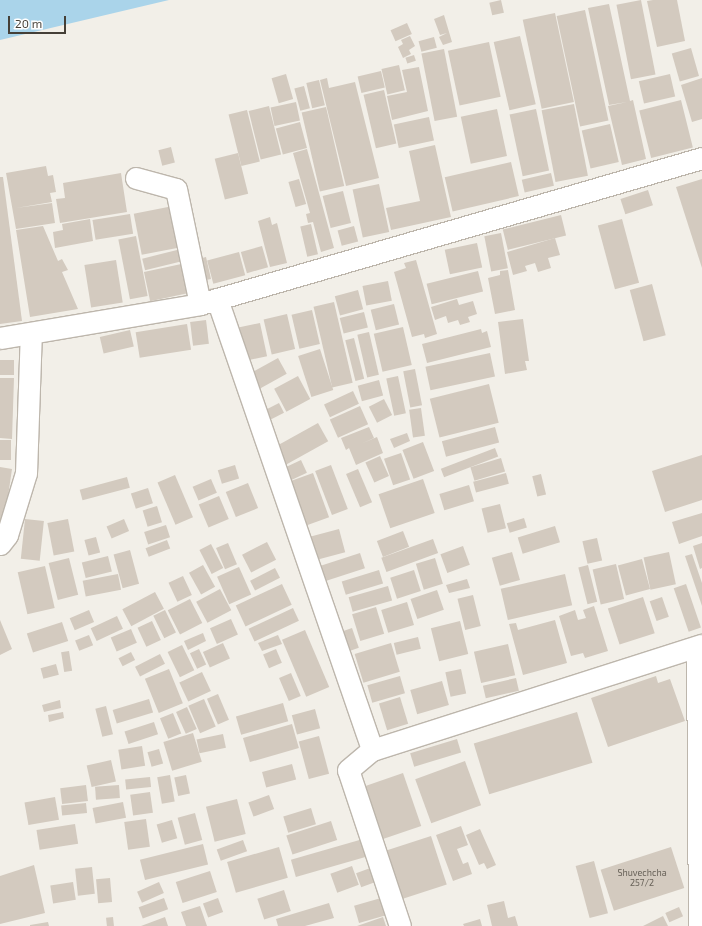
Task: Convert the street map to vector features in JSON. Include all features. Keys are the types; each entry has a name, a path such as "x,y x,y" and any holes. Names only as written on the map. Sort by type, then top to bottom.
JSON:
{"street":[{"path":"0,338 209,302 702,158"},
{"path":"136,178 176,189 209,302 372,750"},
{"path":"0,544 7,535 26,473 31,333"},
{"path":"400,926 348,770 372,750 700,646 701,891 699,926"}],"water":[{"path":"0,0 169,0 0,40"}],"building":[{"path":"501,0 504,13 492,15 489,3"},
{"path":"641,0 656,75 631,79 616,5"},
{"path":"677,0 685,41 657,47 647,1"},
{"path":"609,4 630,101 633,100 646,159 622,165 608,106 627,102 609,105 588,8"},
{"path":"585,10 608,121 580,127 557,16"},
{"path":"555,13 574,102 542,109 523,20"},
{"path":"444,15 452,42 443,45 439,37 447,33 440,35 434,19"},
{"path":"407,23 412,34 395,41 391,30"},
{"path":"410,36 415,46 409,50 411,54 403,58 398,47 403,44 401,40"},
{"path":"520,36 536,104 509,110 494,42"},
{"path":"434,37 437,48 421,52 419,41"},
{"path":"489,42 501,97 460,106 448,51"},
{"path":"691,48 699,76 680,81 672,54"},
{"path":"444,49 457,117 435,121 421,53"},
{"path":"414,55 416,61 407,63 405,58"},
{"path":"399,65 405,90 387,94 381,69"},
{"path":"419,67 428,111 392,120 387,96 407,92 402,70"},
{"path":"381,71 385,88 361,93 358,76"},
{"path":"286,74 293,99 279,103 272,78"},
{"path":"670,74 675,96 644,104 639,81"},
{"path":"327,78 329,88 355,82 379,178 346,186 320,80"},
{"path":"702,78 702,119 692,122 681,85"},
{"path":"319,80 325,105 312,108 306,83"},
{"path":"304,86 310,108 300,111 294,89"},
{"path":"384,90 396,144 376,148 364,95"},
{"path":"681,100 693,148 651,158 639,110"},
{"path":"296,102 300,121 275,126 271,107"},
{"path":"574,104 588,176 556,182 542,110"},
{"path":"269,106 281,155 261,160 249,111"},
{"path":"326,107 344,186 320,192 302,113"},
{"path":"497,109 507,156 471,164 461,117"},
{"path":"536,109 549,171 523,176 510,115"},
{"path":"247,110 260,161 241,166 229,115"},
{"path":"429,117 434,140 399,148 394,124"},
{"path":"300,122 307,148 283,155 276,128"},
{"path":"610,124 619,162 591,169 582,131"},
{"path":"435,145 451,217 391,230 386,208 420,201 409,151"},
{"path":"171,147 175,163 162,166 158,150"},
{"path":"307,149 334,248 321,252 313,222 308,223 306,214 310,213 293,153"},
{"path":"238,153 248,194 225,200 215,159"},
{"path":"511,162 519,196 453,211 445,177"},
{"path":"46,166 48,176 53,175 56,192 50,193 52,202 16,208 52,203 55,223 16,229 6,173"},
{"path":"121,173 127,212 60,223 56,199 65,198 63,183"},
{"path":"551,173 554,186 525,192 522,180"},
{"path":"0,177 3,177 22,321 0,324"},
{"path":"299,179 306,204 296,207 288,182"},
{"path":"702,179 702,268 676,187"},
{"path":"379,184 389,232 363,238 353,190"},
{"path":"648,190 653,205 625,214 620,199"},
{"path":"343,191 351,223 331,228 323,196"},
{"path":"173,206 181,247 142,255 134,214"},
{"path":"130,214 133,234 96,240 92,220"},
{"path":"561,215 566,235 508,250 503,230"},
{"path":"270,217 272,225 277,223 287,263 270,267 258,221"},
{"path":"90,219 93,241 55,248 53,232 63,230 62,224"},
{"path":"622,219 639,283 615,289 598,225"},
{"path":"311,224 318,254 307,257 300,226"},
{"path":"43,226 58,261 62,259 68,270 62,272 78,309 30,317 16,230"},
{"path":"354,226 358,241 342,246 338,230"},
{"path":"501,233 508,268 491,272 484,236"},
{"path":"136,236 148,296 130,299 118,239"},
{"path":"555,238 560,255 548,258 551,268 538,272 535,263 525,266 527,271 513,275 507,252"},
{"path":"477,243 482,267 450,274 445,250"},
{"path":"262,246 268,267 247,273 241,252"},
{"path":"181,249 184,261 145,270 142,259"},
{"path":"239,252 245,275 213,284 207,261"},
{"path":"206,257 211,279 206,280 208,289 214,288 215,292 203,295 194,260"},
{"path":"116,260 123,302 91,307 84,265"},
{"path":"416,260 437,334 425,338 424,334 412,337 394,272 406,268 404,263"},
{"path":"186,263 192,292 150,301 144,272"},
{"path":"508,270 515,310 495,314 488,278 500,275 500,271"},
{"path":"478,271 483,291 432,304 427,284"},
{"path":"388,281 392,301 366,306 362,286"},
{"path":"652,284 666,335 644,341 630,290"},
{"path":"358,290 363,309 340,316 335,296"},
{"path":"457,299 459,305 473,301 477,314 468,317 470,322 460,325 458,320 448,323 446,316 435,320 431,307"},
{"path":"334,302 353,383 332,388 314,307"},
{"path":"394,304 399,324 376,330 371,310"},
{"path":"312,310 320,344 299,349 292,315"},
{"path":"364,312 368,328 344,334 340,318"},
{"path":"287,314 295,349 272,354 264,319"},
{"path":"523,319 529,361 525,361 527,370 505,374 498,322"},
{"path":"206,320 209,344 193,346 190,322"},
{"path":"260,323 267,356 247,361 239,327"},
{"path":"187,324 191,350 140,358 136,332"},
{"path":"403,327 412,365 383,372 374,334"},
{"path":"481,329 482,333 487,331 491,347 427,363 422,344"},
{"path":"130,330 134,347 104,354 100,337"},
{"path":"369,332 379,375 367,378 357,335"},
{"path":"354,338 364,379 355,381 345,340"},
{"path":"320,349 333,390 311,397 298,356"},
{"path":"490,353 495,376 430,390 425,367"},
{"path":"278,358 287,374 257,390 248,374"},
{"path":"0,360 14,360 14,375 0,375"},
{"path":"415,369 422,405 410,408 403,371"},
{"path":"298,376 310,399 286,412 274,389"},
{"path":"398,376 406,413 394,416 386,378"},
{"path":"0,378 14,378 12,439 0,438"},
{"path":"379,380 383,395 362,401 358,386"},
{"path":"489,384 499,423 439,438 430,399"},
{"path":"353,391 359,404 330,417 324,405"},
{"path":"384,399 392,415 377,423 369,407"},
{"path":"279,403 284,413 264,423 259,413"},
{"path":"360,406 368,424 338,438 330,419"},
{"path":"421,408 425,436 413,437 409,410"},
{"path":"318,423 328,441 284,466 273,448"},
{"path":"369,427 374,438 363,443 377,437 383,453 356,465 349,448 346,450 341,438"},
{"path":"495,427 499,442 446,457 442,441"},
{"path":"407,433 410,441 394,448 390,439"},
{"path":"0,440 11,440 11,460 0,460"},
{"path":"423,442 434,471 414,479 402,450"},
{"path":"495,448 498,456 444,477 441,469"},
{"path":"401,453 410,479 393,485 384,459"},
{"path":"702,455 702,500 665,512 652,471"},
{"path":"380,456 389,476 374,483 365,463"},
{"path":"501,458 505,471 474,481 470,467"},
{"path":"301,460 307,473 286,482 280,470"},
{"path":"235,465 239,478 222,484 218,470"},
{"path":"331,465 348,509 332,515 315,471"},
{"path":"0,467 12,469 4,524 0,524"},
{"path":"358,469 372,502 360,507 346,474"},
{"path":"313,473 329,517 303,527 287,483"},
{"path":"506,473 509,484 476,492 473,482"},
{"path":"541,474 546,494 537,497 532,476"},
{"path":"175,475 193,517 175,525 158,482"},
{"path":"127,477 130,488 83,500 80,490"},
{"path":"211,479 217,493 198,501 193,487"},
{"path":"423,479 435,513 390,528 379,494"},
{"path":"248,483 258,508 236,517 226,492"},
{"path":"469,485 474,501 444,510 439,494"},
{"path":"148,488 153,503 136,509 131,494"},
{"path":"219,496 229,519 209,528 199,505"},
{"path":"500,504 506,528 488,533 482,509"},
{"path":"157,506 162,522 148,527 143,510"},
{"path":"702,513 702,536 679,544 672,522"},
{"path":"524,518 527,528 510,533 507,523"},
{"path":"25,519 44,521 40,561 21,559"},
{"path":"68,519 74,551 54,555 47,523"},
{"path":"124,519 129,531 112,538 107,526"},
{"path":"166,525 170,537 148,544 144,532"},
{"path":"555,526 560,542 523,554 518,537"},
{"path":"339,529 345,552 311,561 305,538"},
{"path":"403,531 409,547 383,557 377,541"},
{"path":"96,537 100,552 89,556 84,540"},
{"path":"597,538 602,560 588,564 582,541"},
{"path":"433,539 438,553 386,572 381,558"},
{"path":"167,540 170,548 149,557 146,548"},
{"path":"267,542 276,560 251,573 242,555"},
{"path":"228,543 237,564 225,569 216,548"},
{"path":"702,543 702,568 700,569 693,546"},
{"path":"211,544 223,568 212,574 199,550"},
{"path":"463,546 470,565 447,573 440,554"},
{"path":"130,550 139,584 123,588 114,554"},
{"path":"512,552 520,580 500,586 492,558"},
{"path":"669,552 676,584 650,590 644,557"},
{"path":"360,553 365,568 316,584 311,569"},
{"path":"692,554 702,583 702,606 685,556"},
{"path":"108,556 112,572 86,578 82,563"},
{"path":"69,558 78,595 58,600 49,563"},
{"path":"435,558 443,584 424,590 416,564"},
{"path":"642,559 650,589 626,595 618,565"},
{"path":"616,564 624,599 601,604 593,569"},
{"path":"203,565 215,587 201,595 189,573"},
{"path":"588,565 597,602 587,604 578,567"},
{"path":"45,566 55,608 27,614 18,572"},
{"path":"239,567 251,594 229,604 217,577"},
{"path":"275,568 280,578 255,591 250,581"},
{"path":"379,570 383,583 346,595 342,581"},
{"path":"414,570 421,591 397,599 390,578"},
{"path":"118,574 121,590 86,597 83,581"},
{"path":"565,574 572,605 508,620 501,589"},
{"path":"183,576 192,595 177,602 168,583"},
{"path":"467,579 470,588 449,593 446,585"},
{"path":"282,584 292,605 245,626 236,606"},
{"path":"686,584 701,627 689,632 674,588"},
{"path":"388,586 392,600 353,612 349,597"},
{"path":"220,589 231,610 207,623 196,602"},
{"path":"437,590 444,610 417,619 411,599"},
{"path":"155,592 164,609 131,626 122,609"},
{"path":"473,595 481,626 465,630 457,599"},
{"path":"643,597 655,633 620,645 608,608"},
{"path":"662,597 669,617 657,621 650,601"},
{"path":"190,599 202,623 180,634 168,610"},
{"path":"407,602 414,625 388,633 381,610"},
{"path":"594,606 608,651 585,658 583,653 571,656 559,616 575,610 578,620 586,618 583,610"},
{"path":"376,607 384,634 360,641 352,614"},
{"path":"293,608 299,621 255,641 249,629"},
{"path":"89,610 94,622 75,630 70,618"},
{"path":"165,610 176,632 164,638 153,616"},
{"path":"117,616 123,629 97,641 91,628"},
{"path":"231,619 238,635 217,644 210,628"},
{"path":"0,620 12,649 0,655"},
{"path":"555,620 567,663 523,675 509,624 516,623 518,630"},
{"path":"152,621 161,640 146,647 137,628"},
{"path":"460,621 468,654 439,661 431,628"},
{"path":"62,622 68,641 33,652 27,633"},
{"path":"352,628 359,648 344,653 337,633"},
{"path":"131,629 137,643 117,651 111,638"},
{"path":"305,630 329,687 306,697 282,640"},
{"path":"203,633 206,641 188,650 184,641"},
{"path":"89,635 93,645 79,651 75,641"},
{"path":"278,635 282,644 262,651 258,643"},
{"path":"418,637 421,649 397,655 394,643"},
{"path":"223,643 230,659 210,667 203,652"},
{"path":"391,643 400,672 363,683 355,654"},
{"path":"508,644 515,675 481,683 474,652"},
{"path":"182,645 194,670 180,677 168,652"},
{"path":"199,649 206,664 197,669 190,653"},
{"path":"276,649 282,663 269,668 263,654"},
{"path":"69,651 72,671 64,672 61,652"},
{"path":"131,652 135,660 123,666 119,658"},
{"path":"160,654 165,664 140,677 135,667"},
{"path":"56,664 59,675 43,679 41,668"},
{"path":"169,669 183,703 159,713 145,679"},
{"path":"461,669 466,693 451,697 445,672"},
{"path":"202,672 211,691 188,702 179,683"},
{"path":"291,673 301,696 289,701 279,678"},
{"path":"400,676 405,693 372,703 367,685"},
{"path":"656,676 658,683 670,679 685,721 608,747 591,698"},
{"path":"516,678 519,691 486,698 483,686"},
{"path":"442,681 449,705 417,714 410,690"},
{"path":"218,694 229,720 218,724 207,699"},
{"path":"400,697 408,724 387,730 379,703"},
{"path":"149,699 153,712 117,723 113,710"},
{"path":"204,699 216,727 200,733 188,706"},
{"path":"60,700 61,708 44,712 42,705"},
{"path":"283,703 288,721 241,735 236,717"},
{"path":"106,706 113,734 102,737 95,709"},
{"path":"187,707 197,729 186,734 176,712"},
{"path":"315,709 320,728 297,735 292,715"},
{"path":"63,712 64,718 49,722 48,715"},
{"path":"577,712 592,763 489,794 474,744"},
{"path":"173,713 181,733 168,739 160,718"},
{"path":"154,722 158,734 129,744 125,732"},
{"path":"292,724 299,748 250,762 243,738"},
{"path":"193,733 202,762 172,771 163,742"},
{"path":"223,734 226,748 200,753 197,740"},
{"path":"319,736 329,774 309,779 299,741"},
{"path":"457,739 461,752 414,767 410,753"},
{"path":"142,746 145,766 121,770 118,750"},
{"path":"159,749 163,763 152,767 147,752"},
{"path":"111,760 116,781 92,787 87,766"},
{"path":"465,761 481,805 431,823 415,779"},
{"path":"292,764 296,779 266,787 262,772"},
{"path":"403,773 421,826 382,840 363,787"},
{"path":"170,775 175,802 162,804 157,777"},
{"path":"186,775 190,794 178,796 174,777"},
{"path":"150,777 151,787 126,790 125,780"},
{"path":"86,785 88,801 62,804 60,788"},
{"path":"119,785 120,798 96,800 95,787"},
{"path":"150,792 153,813 133,816 130,795"},
{"path":"269,795 274,809 253,817 248,803"},
{"path":"55,797 59,820 28,825 24,802"},
{"path":"237,799 246,834 215,842 206,807"},
{"path":"123,802 126,818 96,824 93,808"},
{"path":"86,803 87,813 62,816 61,806"},
{"path":"311,808 316,824 288,833 283,816"},
{"path":"195,813 202,840 185,845 178,818"},
{"path":"146,819 150,847 128,850 124,822"},
{"path":"172,820 177,838 162,843 157,824"},
{"path":"331,821 337,840 292,855 286,836"},
{"path":"75,824 78,844 40,850 36,830"},
{"path":"461,826 468,845 457,849 463,864 468,862 472,874 453,881 436,835"},
{"path":"480,829 496,865 487,869 484,863 479,865 466,835"},
{"path":"431,836 447,885 398,900 382,852"},
{"path":"363,839 368,856 296,877 291,860"},
{"path":"243,840 247,851 221,861 217,850"},
{"path":"203,844 208,864 145,880 140,860"},
{"path":"279,847 288,878 236,893 227,862"},
{"path":"671,847 684,888 614,911 601,870"},
{"path":"594,861 608,913 590,918 576,866"},
{"path":"34,865 45,913 0,924 0,876"},
{"path":"352,866 359,885 337,893 330,874"},
{"path":"92,867 95,894 78,896 75,869"},
{"path":"373,867 378,881 361,887 356,873"},
{"path":"210,871 217,892 183,903 176,882"},
{"path":"110,878 112,902 98,903 96,879"},
{"path":"73,882 76,900 53,903 50,886"},
{"path":"159,882 164,893 142,903 137,892"},
{"path":"284,890 291,911 264,920 257,899"},
{"path":"164,898 168,909 143,919 139,907"},
{"path":"218,898 223,912 208,918 203,903"},
{"path":"381,898 386,915 359,923 354,906"},
{"path":"504,901 508,918 515,916 518,926 492,926 487,905"},
{"path":"329,903 334,918 305,926 278,926 276,919"},
{"path":"200,906 207,926 186,926 181,912"},
{"path":"679,907 683,916 669,922 665,913"},
{"path":"663,916 668,926 643,926"},
{"path":"113,917 114,926 107,926 106,918"},
{"path":"165,917 168,926 141,926"},
{"path":"383,917 386,926 357,926"},
{"path":"480,919 482,926 464,926 463,924"},
{"path":"48,922 49,926 30,926 30,925"}]}
